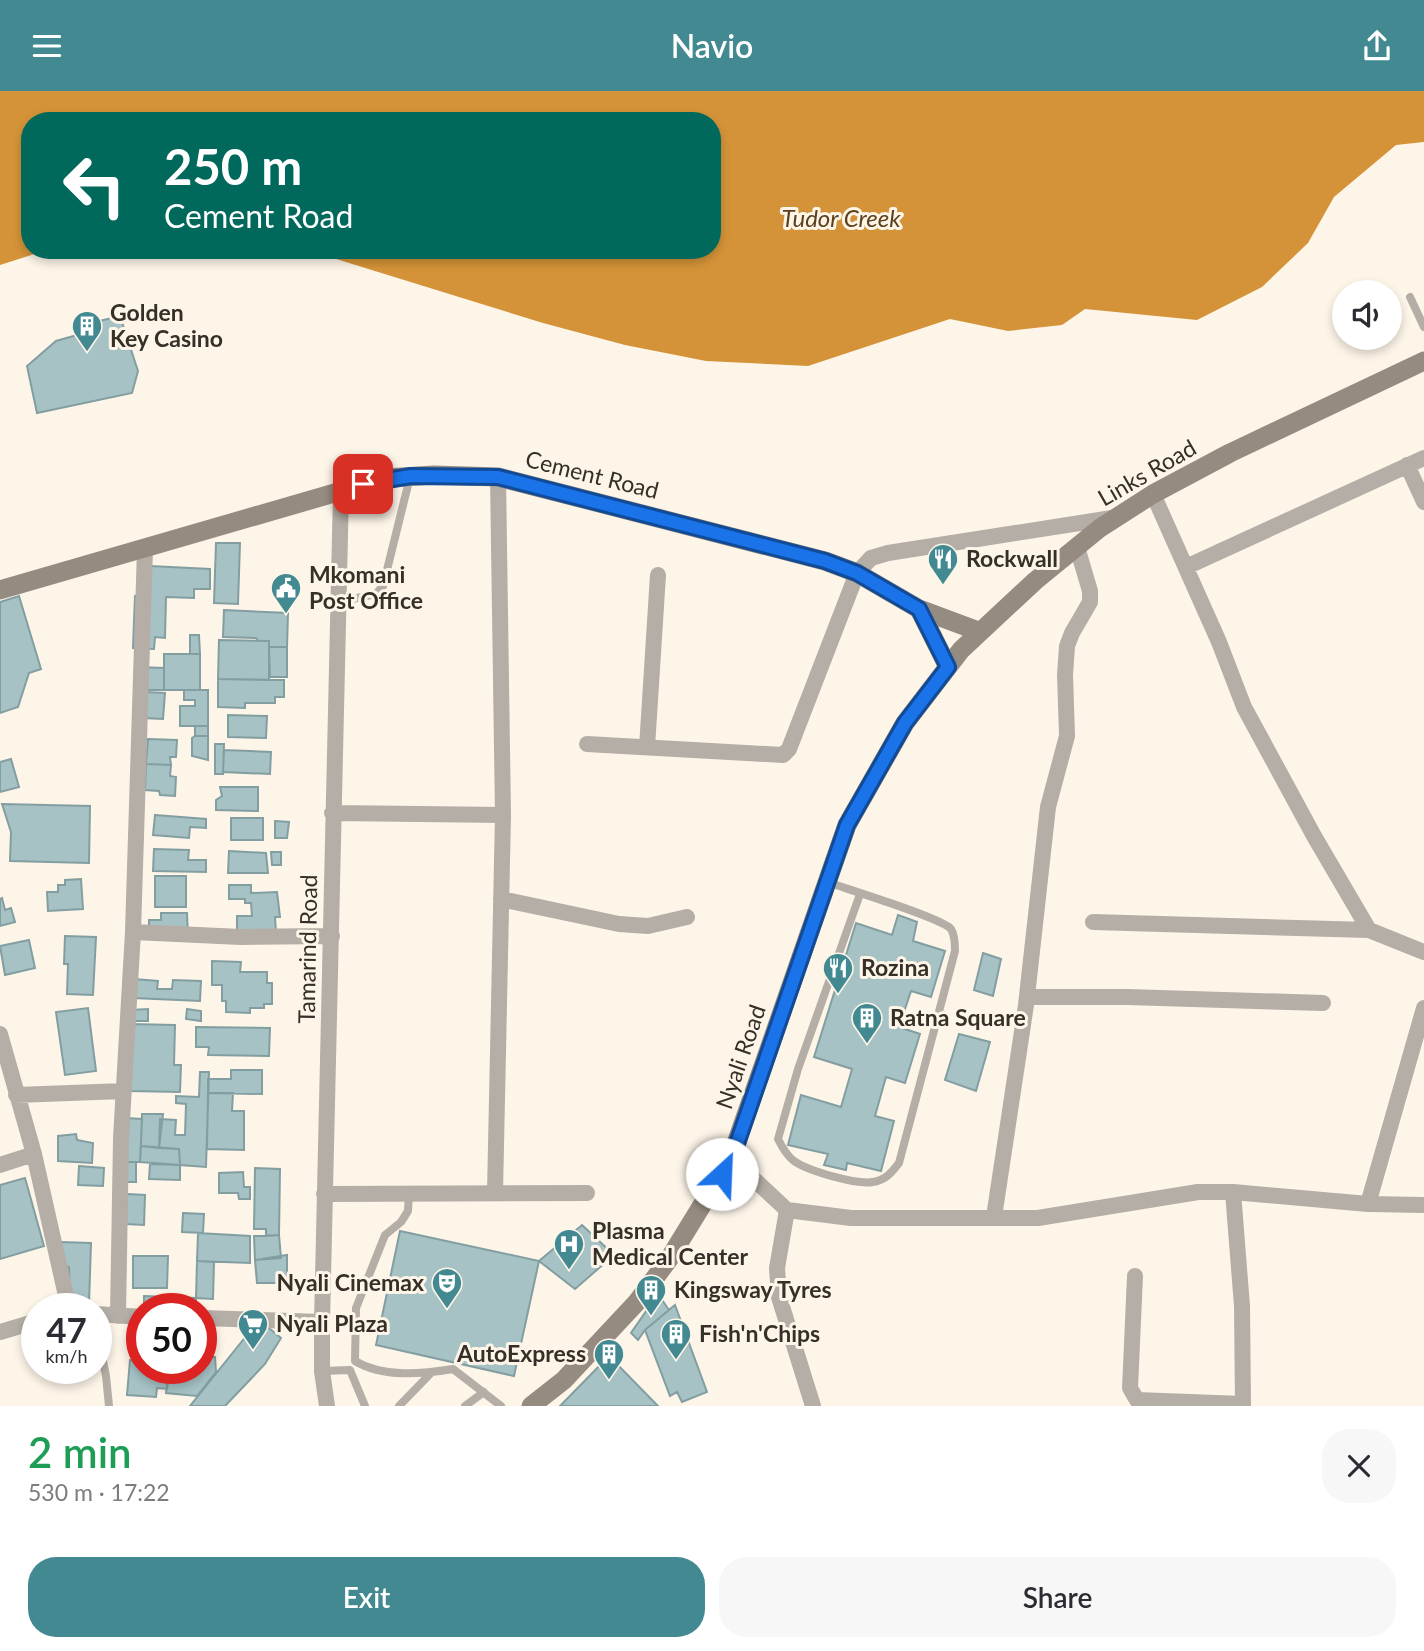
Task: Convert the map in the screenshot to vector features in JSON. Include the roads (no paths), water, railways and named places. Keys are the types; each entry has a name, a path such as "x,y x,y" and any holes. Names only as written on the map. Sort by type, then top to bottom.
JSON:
{"main road":[{"name":"Links Road","path":"934,684 978,631 1077,547 1153,494 1251,443 1424,362"},
{"name":"Cement Road","path":"0,590 386,478 498,477 709,529 825,561 857,573 919,609 978,631"},
{"path":"919,609 948,667"},
{"name":"Nyali Road","path":"531,1406 564,1380 637,1302 669,1259 732,1158 847,825 905,723 934,684"}],"street":[{"path":"1186,567 1424,458"},
{"path":"1407,465 1424,502"},
{"path":"495,1193 503,815 498,477"},
{"name":"Tamarind Road","path":"327,1406 322,1371 322,1322 341,492"},
{"path":"1153,494 1219,642 1244,707 1369,930"},
{"path":"587,744 774,756 787,753 857,573 864,562 888,553 1117,518"},
{"path":"994,1217 1027,997 1048,807 1068,736 1065,674 1068,646 1072,633 1090,602 1090,591 1077,547"},
{"path":"118,1316 145,549"},
{"path":"647,747 658,575"},
{"path":"332,813 503,815"},
{"path":"501,899 619,924 648,926 687,917"},
{"path":"1093,922 1369,930 1424,952"},
{"path":"133,932 241,937 332,936"},
{"path":"1027,997 1323,1003"},
{"path":"1368,1204 1424,1008"},
{"path":"0,1034 34,1154 65,1293"},
{"path":"16,1095 124,1091"},
{"path":"0,1165 34,1154"},
{"path":"732,1158 787,1210 851,1218 1038,1218 1198,1192 1233,1192 1368,1204 1424,1205"},
{"path":"1135,1276 1130,1388 1137,1400 1243,1405 1242,1305 1233,1192"},
{"path":"324,1194 587,1193"},
{"path":"787,1210 777,1268 779,1297 813,1406"},
{"path":"112,1315 126,1316"},
{"path":"217,1319 322,1322"},
{"path":"0,1332 21,1326"}],"lane":[{"path":"1410,296 1424,327"},
{"path":"338,602 376,594 383,586 411,476"},
{"path":"827,882 860,894 950,928 954,936 955,951 899,1163 888,1176 872,1183 831,1176 795,1161 783,1149 779,1139 798,1069 860,894"},
{"path":"350,1370 355,1361 356,1308 385,1235 401,1222 408,1211 409,1193"},
{"path":"355,1361 372,1371 431,1373 453,1369 501,1406"},
{"path":"322,1371 350,1370"},
{"path":"350,1370 365,1406"},
{"path":"399,1406 431,1373"},
{"path":"107,1384 109,1406"},
{"path":"465,1406 484,1392"}],"water":[{"name":"Tudor Creek","path":"0,91 1424,91 1424,142 1396,145 1334,197 1308,243 1262,287 1197,320 1085,309 1062,325 1008,331 950,319 808,366 706,361 625,345 543,323 336,259 721,259 721,112 21,112 21,258 0,265"}],"place":[{"name":"Golden Key Casino","path":"87,353"},
{"name":"Rockwall","path":"943,586"},
{"name":"Mkomani Post Office","path":"286,615"},
{"name":"Rozina","path":"838,995"},
{"name":"Ratna Square","path":"867,1045"},
{"name":"Plasma Medical Center","path":"569,1271"},
{"name":"Nyali Cinemax","path":"447,1310"},
{"name":"Kingsway Tyres","path":"651,1317"},
{"name":"Nyali Plaza","path":"253,1351"},
{"name":"Fish'n'Chips","path":"676,1361"},
{"name":"AutoExpress","path":"609,1381"}]}
